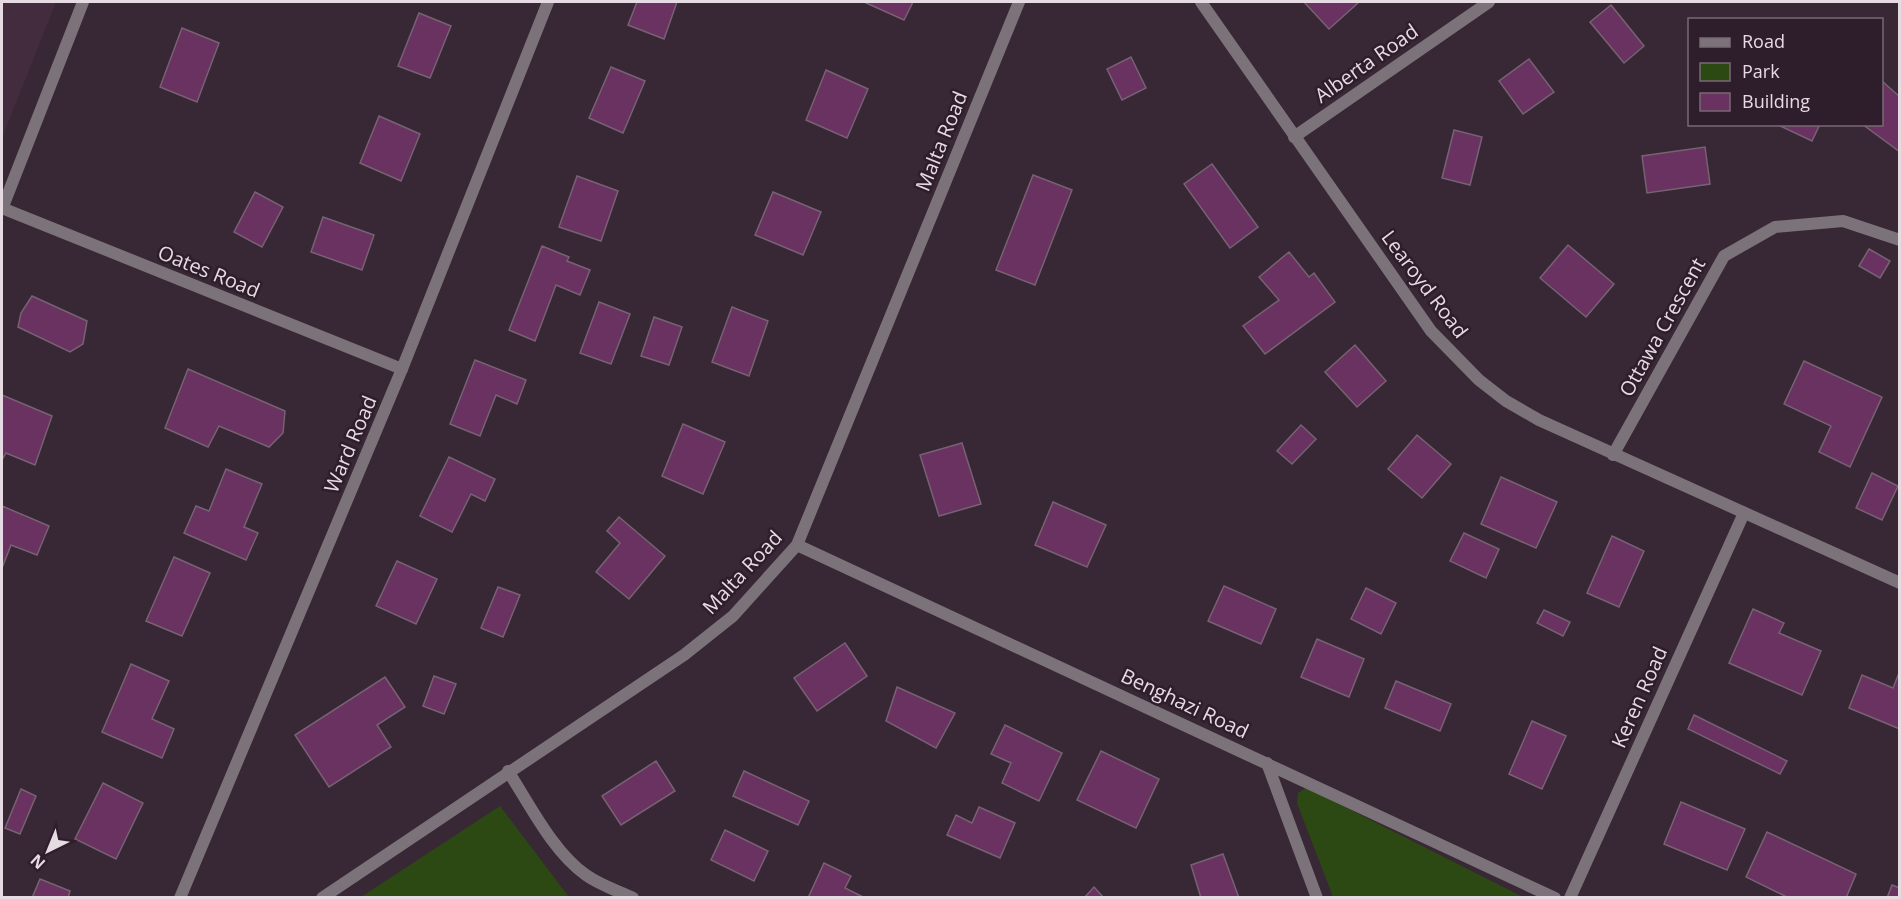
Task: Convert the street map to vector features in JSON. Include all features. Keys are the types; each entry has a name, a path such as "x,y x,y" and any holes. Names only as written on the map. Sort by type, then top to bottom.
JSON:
{"street":[{"path":"2,208 82,2"},
{"name":"Ward Road","path":"180,897 402,369 548,2"},
{"name":"Malta Road","path":"322,897 684,655 733,616 797,545 1019,2"},
{"name":"Learoyd Road","path":"1201,2 1431,331 1479,380 1506,401 1539,420 1899,583"},
{"name":"Alberta Road","path":"1294,137 1490,2"},
{"name":"Oates Road","path":"2,208 402,369"},
{"name":"Ottawa Crescent","path":"1613,455 1724,256 1775,227 1843,221 1899,240"},
{"name":"Keren Road","path":"1570,897 1744,513"},
{"name":"Benghazi Road","path":"797,545 1555,897"},
{"path":"1267,763 1317,897"},
{"path":"508,771 568,860 587,876 633,897"}],"shaded area":[{"path":"2,2 56,2 2,138"}],"green space":[{"path":"1306,788 1523,897 1333,897 1297,803 1298,793"},
{"path":"500,806 569,897 361,897"}],"building":[{"path":"637,2 677,2 664,39 628,25"},
{"path":"864,2 913,2 904,20"},
{"path":"1304,2 1359,2 1329,29"},
{"path":"1611,5 1644,46 1624,63 1590,22"},
{"path":"419,13 451,26 430,78 398,66"},
{"path":"182,28 219,43 197,102 160,87"},
{"path":"1131,57 1146,88 1122,100 1107,69"},
{"path":"1529,59 1554,92 1523,114 1499,81"},
{"path":"611,67 645,81 623,133 589,118"},
{"path":"826,70 868,89 847,138 806,120"},
{"path":"1883,82 1900,97 1900,152 1865,126 1883,126"},
{"path":"379,116 420,134 401,181 360,163"},
{"path":"1780,126 1819,126 1812,141"},
{"path":"1454,130 1482,137 1470,185 1442,178"},
{"path":"1705,147 1710,184 1647,193 1642,156"},
{"path":"1212,164 1258,227 1230,248 1184,184"},
{"path":"1033,175 1072,190 1035,285 996,270"},
{"path":"577,176 618,191 601,241 559,227"},
{"path":"255,192 283,207 262,247 234,232"},
{"path":"773,192 821,212 803,255 755,235"},
{"path":"323,217 374,235 362,270 311,252"},
{"path":"1568,245 1614,284 1586,317 1540,278"},
{"path":"542,246 569,257 567,261 590,270 580,295 556,285 535,341 509,330"},
{"path":"1869,249 1890,261 1880,278 1859,266"},
{"path":"1289,252 1309,277 1314,273 1335,302 1265,354 1243,326 1279,300 1259,277"},
{"path":"32,296 87,321 83,344 70,352 18,327 21,313"},
{"path":"599,302 630,314 611,364 580,353"},
{"path":"732,307 768,321 749,376 712,362"},
{"path":"654,317 682,327 669,365 641,356"},
{"path":"1355,345 1386,381 1357,407 1325,372"},
{"path":"475,360 526,380 517,404 496,395 480,436 450,424"},
{"path":"1804,361 1882,397 1850,467 1819,452 1831,426 1784,404"},
{"path":"188,369 285,411 283,433 269,447 219,426 208,447 165,428"},
{"path":"2,395 52,416 35,465 6,453 2,460"},
{"path":"683,424 725,442 703,494 662,476"},
{"path":"1301,425 1316,439 1292,464 1277,451"},
{"path":"1417,435 1451,464 1422,498 1388,469"},
{"path":"962,443 981,504 939,516 920,455"},
{"path":"449,457 495,479 485,501 471,494 452,532 420,516"},
{"path":"226,469 262,484 244,527 258,533 246,560 184,533 196,506 209,511"},
{"path":"1872,473 1898,486 1882,520 1856,508"},
{"path":"1501,477 1557,502 1536,548 1481,524"},
{"path":"1053,502 1106,525 1087,567 1035,545"},
{"path":"2,506 49,526 37,555 11,545 2,568"},
{"path":"619,517 665,556 629,599 596,572 620,543 607,531"},
{"path":"1464,533 1499,549 1486,578 1450,561"},
{"path":"1612,536 1644,551 1619,607 1587,593"},
{"path":"174,557 210,573 182,636 146,621"},
{"path":"397,561 437,579 416,624 376,606"},
{"path":"1224,586 1276,609 1261,644 1208,621"},
{"path":"498,587 520,595 503,637 481,628"},
{"path":"1366,588 1396,603 1381,634 1351,619"},
{"path":"1753,609 1784,623 1779,633 1821,651 1802,695 1729,663"},
{"path":"1544,610 1570,622 1563,636 1537,623"},
{"path":"1317,639 1364,659 1349,697 1301,677"},
{"path":"845,643 867,676 817,711 794,678"},
{"path":"131,664 169,681 152,719 174,729 162,758 102,732"},
{"path":"1899,673 1900,729 1849,708 1862,675 1893,688"},
{"path":"434,676 456,684 444,714 423,706"},
{"path":"385,677 405,707 377,725 391,747 329,787 295,735"},
{"path":"1396,681 1451,704 1440,731 1385,708"},
{"path":"897,687 955,713 936,748 886,721"},
{"path":"1694,715 1787,761 1780,774 1688,729"},
{"path":"1532,721 1566,736 1542,789 1509,774"},
{"path":"1005,725 1062,753 1039,801 1002,783 1011,763 991,754"},
{"path":"1101,751 1159,779 1136,828 1077,800"},
{"path":"656,761 675,791 621,825 602,796"},
{"path":"744,771 809,801 798,825 733,796"},
{"path":"103,783 143,803 116,859 75,839"},
{"path":"21,789 36,796 20,834 5,828"},
{"path":"1681,802 1745,829 1727,870 1664,844"},
{"path":"979,807 1015,823 1000,858 947,835 956,815 972,823"},
{"path":"725,830 768,851 754,881 711,860"},
{"path":"1767,832 1856,874 1846,898 1789,898 1746,877"},
{"path":"1223,854 1239,898 1201,898 1191,865"},
{"path":"824,863 851,876 845,888 865,898 808,898"},
{"path":"40,879 70,891 68,898 32,898"},
{"path":"1892,885 1900,888 1900,898 1887,898"},
{"path":"1094,887 1104,898 1084,898"}]}
